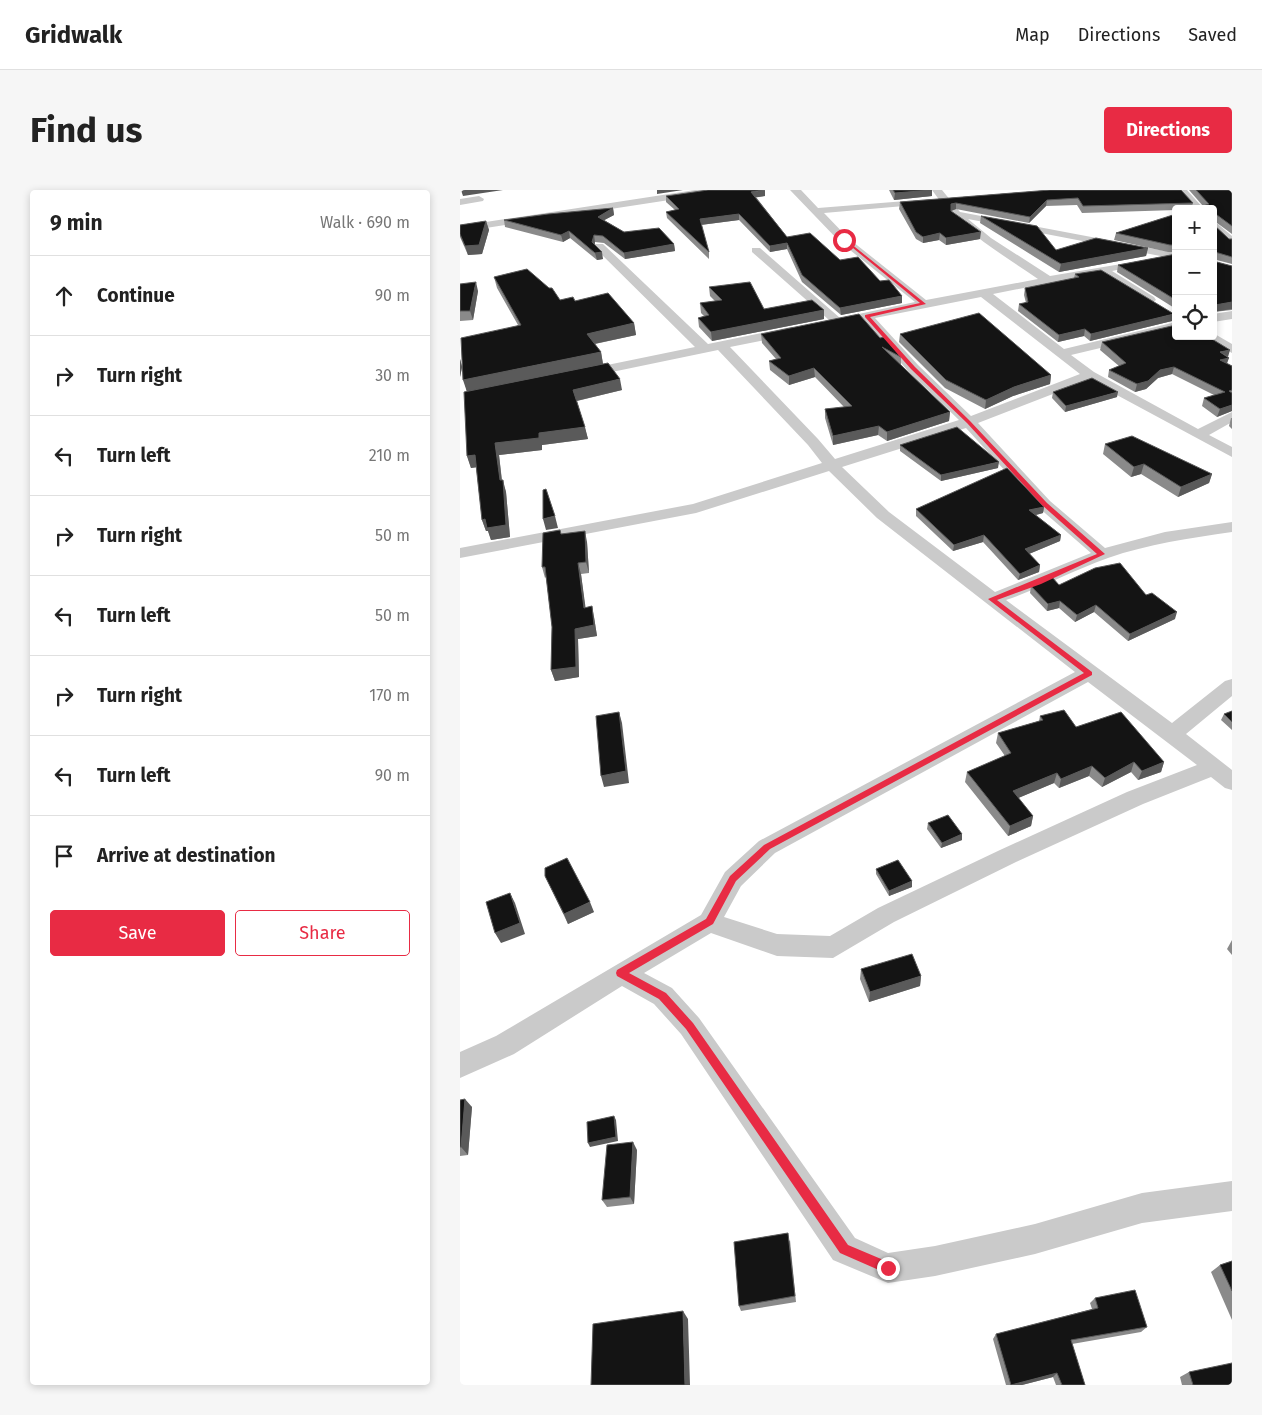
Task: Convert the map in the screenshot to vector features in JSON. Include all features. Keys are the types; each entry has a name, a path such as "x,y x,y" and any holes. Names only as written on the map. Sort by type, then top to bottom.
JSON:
{"street":[{"path":"460,229 715,190"},
{"path":"795,190 844,240 924,304"},
{"path":"937,190 948,200 956,214 1048,280"},
{"path":"1181,190 1195,205"},
{"path":"460,202 479,199"},
{"path":"815,210 948,200"},
{"path":"956,214 1172,255"},
{"path":"1217,223 1232,242"},
{"path":"599,246 713,347 813,442 832,466 883,516 1089,674 1172,734 1223,775"},
{"path":"756,250 838,322"},
{"path":"819,326 983,292 1172,257"},
{"path":"1102,269 1159,306"},
{"path":"983,292 1089,375 1232,453"},
{"path":"1217,317 1232,314"},
{"path":"867,316 913,368 968,422 1044,504 1102,554"},
{"path":"1062,353 1172,327"},
{"path":"568,377 799,330"},
{"path":"1216,340 1232,350"},
{"path":"460,553 696,508 968,422 1072,384 1089,375"},
{"path":"1198,435 1232,416"},
{"path":"992,599 1039,582 1102,554 1165,537 1232,527"},
{"path":"460,1065 505,1045 621,973 709,922 733,878 767,847 1089,674"},
{"path":"1172,734 1232,686"},
{"path":"709,922 777,945 834,947 886,915 1008,856 1135,798 1223,775"},
{"path":"621,973 663,996 690,1026 844,1249 888,1268 934,1261 1035,1239 1142,1208 1232,1196"}],"building":[{"path":"708,190 764,190 751,192 787,237 810,233 840,260 858,257 880,281 889,280 902,296 840,308 802,275 787,243 770,246 739,214 700,219 709,252 666,212 679,209 666,196"},
{"path":"893,190 932,190 895,193"},
{"path":"1050,190 1181,190 1193,203 1083,206 1078,198 1047,200 1030,217 956,203 951,204 951,211 981,232 946,238 940,233 923,237 916,232 900,202"},
{"path":"1196,190 1232,190 1232,226 1217,215 1217,205 1206,205 1209,204"},
{"path":"613,208 598,217 624,232 659,228 674,244 624,253 603,236 594,235 592,242 602,252 595,253 569,231 561,235 504,220 548,214"},
{"path":"1172,215 1172,245 1116,233"},
{"path":"981,216 1037,226 1056,250 1096,238 1148,248 1061,264"},
{"path":"486,221 479,245 465,246 460,234 460,225"},
{"path":"1217,228 1229,239 1232,239 1232,257 1217,253"},
{"path":"1172,255 1172,298 1118,265"},
{"path":"1217,262 1232,266 1232,302 1217,305"},
{"path":"527,269 549,288 552,288 560,300 573,297 575,301 608,293 634,323 587,334 601,352 463,380 461,338 521,325 494,277"},
{"path":"1101,270 1172,314 1091,334 1085,329 1059,335 1019,304 1028,302 1025,288 1079,277 1075,274"},
{"path":"476,282 470,311 460,311 460,284"},
{"path":"750,282 764,309 812,300 824,310 711,332 698,318 709,315 700,303 722,300 709,287"},
{"path":"979,313 1051,375 1014,387 986,400 946,380 900,334"},
{"path":"859,314 880,338 884,337 901,357 882,347 950,412 887,432 879,426 833,436 825,409 852,406 814,368 789,376 769,361 781,358 761,334"},
{"path":"1172,326 1172,340 1214,340 1230,350 1220,352 1229,358 1220,360 1232,366 1232,390 1229,391 1232,393 1232,405 1220,409 1204,398 1225,392 1174,367 1160,370 1148,381 1137,384 1109,370 1126,363 1102,342"},
{"path":"608,363 620,379 573,390 585,427 539,433 539,438 495,443 500,480 503,480 506,525 487,528 485,519 482,520 475,455 467,456 464,392"},
{"path":"1092,378 1118,392 1066,406 1053,392"},
{"path":"957,427 999,462 941,475 900,445"},
{"path":"1132,436 1212,474 1181,487 1144,464 1134,467 1105,444"},
{"path":"1007,468 1044,507 1029,510 1061,535 1025,549 1040,565 1020,574 984,535 954,545 916,509"},
{"path":"546,489 555,516 543,519 543,490"},
{"path":"560,530 561,534 585,531 586,562 578,563 584,608 592,606 594,625 575,629 576,667 551,670 552,627 545,567 542,567 543,533"},
{"path":"1120,563 1146,595 1152,593 1177,612 1130,634 1096,605 1077,615 1060,601 1048,604 1031,586 1052,577 1059,585 1095,568"},
{"path":"1064,710 1076,727 1121,712 1164,762 1142,771 1134,762 1105,778 1092,766 1061,779 1057,773 1013,791 1033,816 1010,826 967,772 1011,753 998,733 1043,720 1040,716"},
{"path":"1232,711 1232,722 1224,714"},
{"path":"619,712 626,771 601,776 596,716"},
{"path":"948,815 962,834 942,843 928,823"},
{"path":"567,858 590,902 564,914 545,876 545,868"},
{"path":"898,860 912,881 889,891 876,869"},
{"path":"510,893 520,923 495,933 486,902"},
{"path":"912,954 921,976 870,992 861,969"},
{"path":"465,1099 461,1147 460,1147 460,1100"},
{"path":"614,1116 616,1137 588,1143 587,1122"},
{"path":"633,1142 630,1197 602,1200 607,1145"},
{"path":"788,1233 795,1296 739,1306 734,1242"},
{"path":"1232,1261 1232,1291 1220,1265"},
{"path":"1135,1290 1147,1327 1071,1340 1085,1385 1062,1385 1057,1373 1011,1385 996,1334 1098,1308 1095,1298"},
{"path":"683,1311 685,1385 591,1385 593,1324"},
{"path":"1232,1363 1232,1385 1193,1385 1189,1372"}],"route":[{"path":"844,240 924,304 867,316 913,368 968,422 1044,504 1102,554 1039,582 992,599 1089,674 767,847 733,878 709,922 621,973 663,996 690,1026 844,1249 888,1268"}]}
